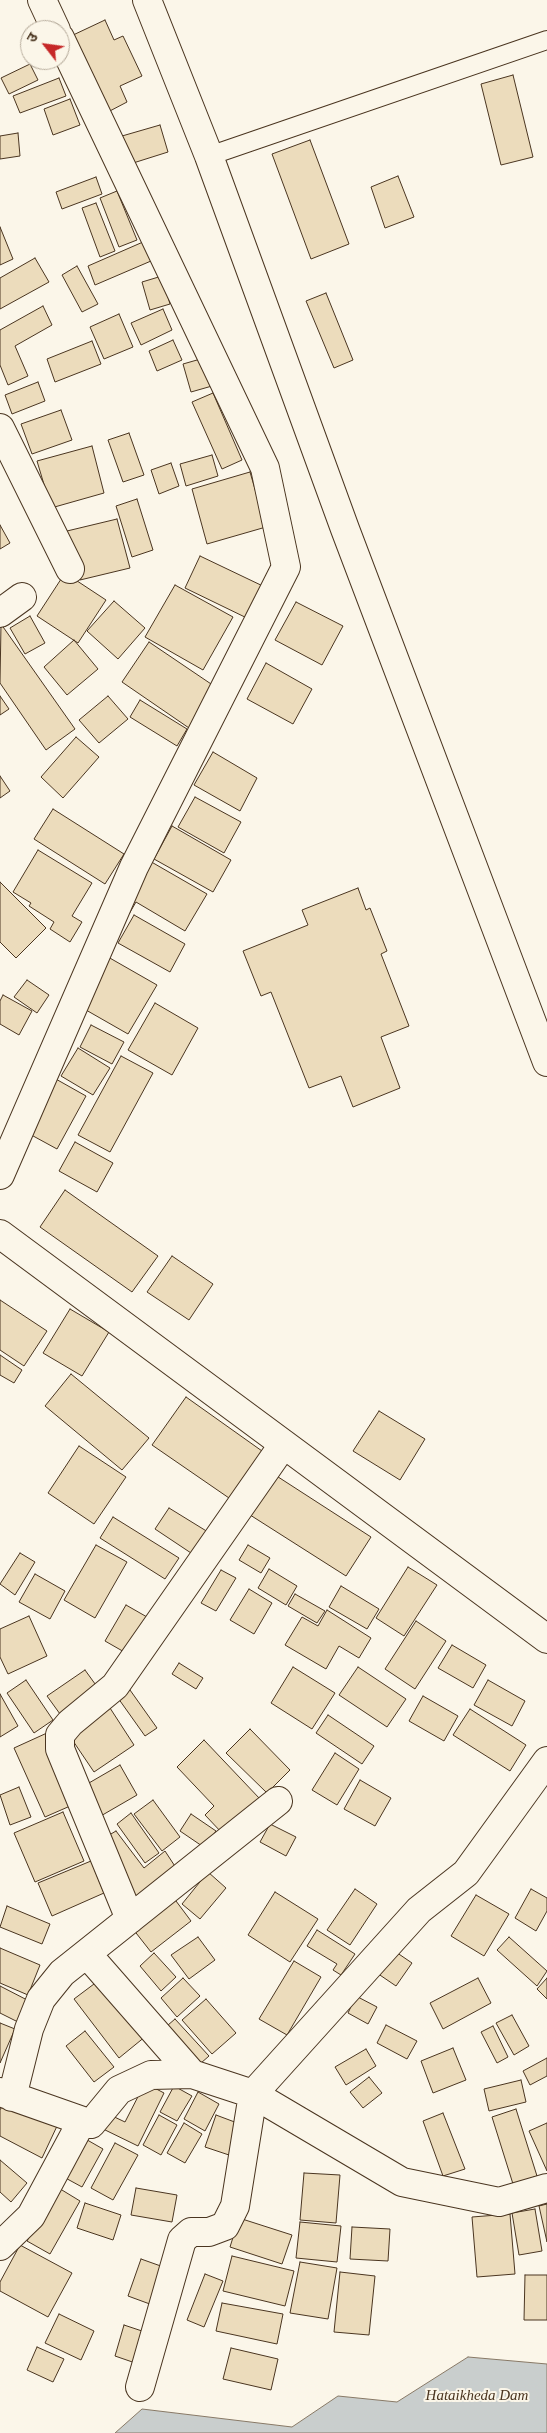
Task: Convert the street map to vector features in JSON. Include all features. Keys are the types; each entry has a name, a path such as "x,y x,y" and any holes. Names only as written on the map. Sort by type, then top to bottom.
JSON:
{"street":[{"path":"42,0 51,20"},
{"path":"147,0 209,156 346,529 547,1062"},
{"path":"0,1175 134,867 286,567 265,468 70,59"},
{"path":"0,428 70,569"},
{"path":"0,613 22,597"},
{"path":"0,1234 547,1639"},
{"path":"130,1919 60,1749 60,1735 115,1686 283,1444"},
{"path":"140,2387 182,2240 191,2232 209,2232 225,2226 235,2206 253,2094 419,1910 466,1873 547,1761"},
{"path":"278,1801 62,1973 41,1998 6,2094 91,2124 119,2090 151,2075 192,2074 253,2094 402,2182 498,2202 547,2188"},
{"path":"87,1954 192,2074"},
{"path":"0,2246 31,2216 82,2121"}],"lane":[{"path":"209,156 547,40"}],"water":[{"name":"Hataikheda Dam","path":"468,2357 547,2364 547,2433 115,2433 142,2409 292,2427 338,2396 397,2402"}],"building":[{"path":"105,20 114,40 123,36 142,76 120,86 127,102 106,113 71,36"},
{"path":"20,69 33,70 38,80 9,94 1,78"},
{"path":"513,75 533,157 501,165 481,84"},
{"path":"59,78 66,96 20,113 13,96"},
{"path":"70,99 80,125 53,135 44,109"},
{"path":"160,125 168,152 130,164 122,136"},
{"path":"18,133 20,156 0,159 0,136"},
{"path":"310,140 349,244 311,259 272,154"},
{"path":"398,176 414,217 385,228 371,187"},
{"path":"96,177 102,194 62,209 56,192"},
{"path":"117,191 137,240 119,247 100,198"},
{"path":"96,203 115,251 100,257 82,208"},
{"path":"0,227 13,259 0,265"},
{"path":"143,242 151,261 95,285 88,266"},
{"path":"35,258 49,282 0,309 0,278"},
{"path":"77,266 98,304 82,312 62,275"},
{"path":"162,276 170,304 150,310 142,282"},
{"path":"326,293 353,360 334,368 306,301"},
{"path":"43,306 52,325 15,346 28,376 8,385 0,365 0,330"},
{"path":"163,309 172,330 141,345 131,323"},
{"path":"119,314 133,347 104,359 90,327"},
{"path":"173,340 182,360 157,371 149,351"},
{"path":"92,341 101,364 55,382 47,359"},
{"path":"204,358 212,386 191,392 183,364"},
{"path":"38,382 45,401 12,414 5,395"},
{"path":"213,393 242,460 222,469 192,402"},
{"path":"61,410 72,440 32,454 21,424"},
{"path":"129,433 144,475 123,482 108,440"},
{"path":"92,446 104,493 51,508 37,461"},
{"path":"212,455 218,476 186,486 180,464"},
{"path":"171,463 179,486 159,494 151,470"},
{"path":"250,472 266,527 207,544 192,489"},
{"path":"137,499 153,550 132,557 116,506"},
{"path":"117,519 130,568 80,580 67,531"},
{"path":"0,525 10,543 0,549"},
{"path":"200,556 267,588 251,620 185,588"},
{"path":"65,573 106,600 78,643 37,616"},
{"path":"175,585 233,617 203,670 145,637"},
{"path":"114,601 145,628 118,659 87,631"},
{"path":"296,602 343,626 322,665 275,640"},
{"path":"30,616 45,643 25,654 10,628"},
{"path":"1,624 75,729 46,750 0,683"},
{"path":"74,640 98,669 67,695 44,667"},
{"path":"149,642 217,688 189,728 122,682"},
{"path":"266,663 312,689 293,724 247,699"},
{"path":"0,696 9,709 0,715"},
{"path":"108,696 128,719 99,743 79,720"},
{"path":"140,700 187,729 177,746 130,717"},
{"path":"76,737 99,757 63,798 41,777"},
{"path":"213,752 257,778 240,811 194,785"},
{"path":"0,776 10,791 0,798"},
{"path":"195,797 241,822 224,853 178,827"},
{"path":"53,809 124,854 105,884 34,839"},
{"path":"172,826 231,860 213,892 154,859"},
{"path":"38,850 92,883 72,916 82,922 70,942 50,929 54,922 29,906 31,903 13,892"},
{"path":"148,860 207,894 185,931 136,902 129,914 120,909"},
{"path":"0,882 46,928 16,958 0,942"},
{"path":"358,888 366,910 370,908 387,951 381,954 409,1026 381,1037 400,1088 353,1107 341,1076 309,1088 271,992 261,996 243,951 308,925 302,910"},
{"path":"134,915 185,944 170,972 118,943"},
{"path":"108,957 157,985 128,1034 79,1006"},
{"path":"27,980 49,995 37,1013 14,997"},
{"path":"3,995 32,1011 19,1035 0,1024 0,1001"},
{"path":"155,1003 198,1028 172,1075 128,1050"},
{"path":"91,1025 124,1042 112,1064 80,1047"},
{"path":"78,1048 110,1068 93,1095 61,1076"},
{"path":"121,1056 153,1073 110,1152 78,1135"},
{"path":"54,1078 86,1096 57,1149 24,1131"},
{"path":"75,1142 113,1163 97,1192 59,1171"},
{"path":"65,1190 158,1256 132,1292 40,1227"},
{"path":"172,1256 213,1284 189,1320 147,1292"},
{"path":"0,1300 47,1331 24,1366 0,1350"},
{"path":"70,1309 109,1332 82,1376 43,1353"},
{"path":"0,1355 22,1370 14,1383 0,1375"},
{"path":"71,1374 149,1438 122,1470 45,1406"},
{"path":"186,1397 262,1451 229,1498 152,1445"},
{"path":"379,1411 425,1439 400,1480 353,1451"},
{"path":"79,1446 126,1477 94,1524 48,1493"},
{"path":"272,1473 371,1537 346,1576 247,1513"},
{"path":"169,1508 208,1532 194,1555 155,1529"},
{"path":"113,1517 179,1558 165,1579 100,1538"},
{"path":"96,1545 127,1562 95,1618 64,1600"},
{"path":"248,1545 270,1558 261,1573 239,1560"},
{"path":"20,1553 35,1562 15,1595 0,1584"},
{"path":"408,1567 437,1585 404,1636 376,1618"},
{"path":"269,1569 297,1586 286,1605 258,1588"},
{"path":"221,1570 236,1578 216,1611 201,1603"},
{"path":"35,1574 65,1591 50,1619 19,1602"},
{"path":"341,1586 379,1609 367,1629 329,1607"},
{"path":"249,1589 272,1603 254,1634 230,1620"},
{"path":"295,1594 325,1611 317,1623 288,1606"},
{"path":"126,1605 147,1617 126,1653 105,1641"},
{"path":"327,1610 371,1638 359,1658 339,1646 326,1669 285,1645 302,1617 318,1626"},
{"path":"29,1616 47,1656 8,1674 0,1657 0,1629"},
{"path":"416,1621 446,1641 415,1689 385,1669"},
{"path":"452,1645 486,1665 473,1688 438,1668"},
{"path":"179,1663 203,1678 196,1689 172,1674"},
{"path":"293,1667 335,1693 312,1729 271,1703"},
{"path":"358,1667 406,1699 387,1727 339,1695"},
{"path":"85,1670 98,1688 60,1714 47,1696"},
{"path":"26,1680 53,1720 34,1733 7,1693"},
{"path":"488,1680 525,1701 512,1726 474,1705"},
{"path":"130,1690 157,1728 145,1736 118,1698"},
{"path":"0,1694 18,1726 0,1737"},
{"path":"423,1696 458,1716 444,1741 409,1721"},
{"path":"110,1708 134,1745 94,1772 69,1735"},
{"path":"470,1709 526,1745 510,1771 453,1735"},
{"path":"328,1715 374,1746 362,1764 316,1733"},
{"path":"250,1729 290,1770 267,1793 226,1753"},
{"path":"47,1733 77,1803 45,1817 14,1748"},
{"path":"204,1740 260,1799 223,1834 205,1815 214,1806 177,1767"},
{"path":"335,1753 359,1769 337,1805 312,1790"},
{"path":"120,1765 137,1795 99,1817 82,1787"},
{"path":"360,1780 391,1798 375,1826 344,1809"},
{"path":"19,1787 31,1817 10,1825 0,1795"},
{"path":"153,1800 180,1837 162,1851 134,1814"},
{"path":"63,1812 84,1861 35,1882 14,1833"},
{"path":"131,1813 159,1853 145,1863 117,1824"},
{"path":"191,1814 216,1831 205,1848 180,1831"},
{"path":"270,1824 296,1837 286,1856 260,1842"},
{"path":"116,1831 144,1868 165,1851 182,1877 139,1905 99,1841"},
{"path":"91,1861 104,1893 52,1916 38,1883"},
{"path":"208,1872 226,1888 200,1919 182,1904"},
{"path":"355,1889 377,1904 350,1945 327,1930"},
{"path":"531,1889 547,1898 547,1911 536,1931 515,1918"},
{"path":"275,1892 318,1919 290,1962 248,1935"},
{"path":"170,1893 191,1921 151,1952 129,1924"},
{"path":"476,1895 509,1914 484,1956 451,1936"},
{"path":"7,1906 50,1924 42,1944 0,1927"},
{"path":"317,1930 355,1954 341,1975 333,1970 337,1964 307,1946"},
{"path":"198,1937 215,1960 189,1979 171,1955"},
{"path":"509,1937 547,1971 537,1986 497,1950"},
{"path":"0,1948 40,1965 28,1995 0,1983"},
{"path":"390,1948 412,1963 396,1986 374,1971"},
{"path":"154,1953 176,1977 161,1991 140,1966"},
{"path":"294,1961 321,1977 287,2035 259,2019"},
{"path":"102,1978 146,2036 119,2058 74,1999"},
{"path":"183,1978 200,1996 177,2017 161,1998"},
{"path":"478,1978 491,2003 443,2029 430,2003"},
{"path":"547,1978 547,1999 537,1989"},
{"path":"0,1986 31,2002 20,2023 0,2013"},
{"path":"356,1996 377,2007 368,2024 348,2013"},
{"path":"206,1999 236,2033 212,2054 182,2020"},
{"path":"512,2015 529,2046 514,2055 496,2023"},
{"path":"175,2019 209,2056 193,2070 160,2032"},
{"path":"0,2023 15,2029 0,2063"},
{"path":"386,2025 417,2041 407,2059 377,2043"},
{"path":"493,2026 508,2057 497,2063 481,2032"},
{"path":"85,2031 114,2067 94,2082 66,2046"},
{"path":"453,2048 466,2080 433,2093 421,2061"},
{"path":"366,2049 376,2066 346,2085 335,2067"},
{"path":"547,2058 547,2076 530,2085 523,2071"},
{"path":"369,2077 382,2093 363,2108 350,2092"},
{"path":"521,2080 526,2102 489,2111 484,2089"},
{"path":"145,2083 164,2093 138,2146 99,2127 106,2113 125,2122"},
{"path":"174,2086 192,2096 177,2121 160,2112"},
{"path":"198,2092 219,2104 205,2131 184,2119"},
{"path":"6,2098 58,2124 42,2158 0,2136 0,2110"},
{"path":"516,2109 537,2176 513,2184 492,2117"},
{"path":"443,2113 465,2169 443,2176 423,2121"},
{"path":"159,2115 177,2125 161,2155 143,2145"},
{"path":"216,2115 240,2124 229,2155 205,2147"},
{"path":"184,2123 202,2134 185,2163 167,2153"},
{"path":"547,2123 547,2171 529,2131"},
{"path":"82,2137 103,2149 82,2187 60,2175"},
{"path":"115,2143 138,2155 113,2200 91,2188"},
{"path":"0,2160 27,2183 11,2202 0,2192"},
{"path":"304,2173 340,2175 336,2223 300,2220"},
{"path":"57,2187 80,2201 50,2254 27,2241"},
{"path":"136,2188 177,2195 172,2222 131,2215"},
{"path":"85,2203 121,2215 113,2240 77,2228"},
{"path":"547,2204 547,2242 539,2206"},
{"path":"535,2209 542,2251 519,2255 512,2213"},
{"path":"510,2214 515,2274 477,2277 472,2217"},
{"path":"239,2218 292,2235 282,2264 230,2247"},
{"path":"300,2222 341,2226 337,2262 296,2258"},
{"path":"352,2227 390,2229 388,2261 350,2259"},
{"path":"20,2245 72,2273 48,2317 0,2291 0,2282"},
{"path":"232,2256 294,2271 285,2306 223,2291"},
{"path":"141,2259 172,2270 158,2307 128,2296"},
{"path":"300,2262 337,2268 328,2319 290,2313"},
{"path":"340,2272 375,2276 369,2335 334,2332"},
{"path":"205,2274 223,2281 204,2327 187,2320"},
{"path":"525,2275 547,2275 547,2320 524,2320"},
{"path":"222,2303 283,2314 277,2344 216,2331"},
{"path":"59,2314 94,2331 81,2360 45,2343"},
{"path":"124,2325 154,2335 144,2366 115,2356"},
{"path":"37,2347 64,2359 53,2382 27,2370"},
{"path":"231,2348 278,2359 271,2390 223,2379"}]}
